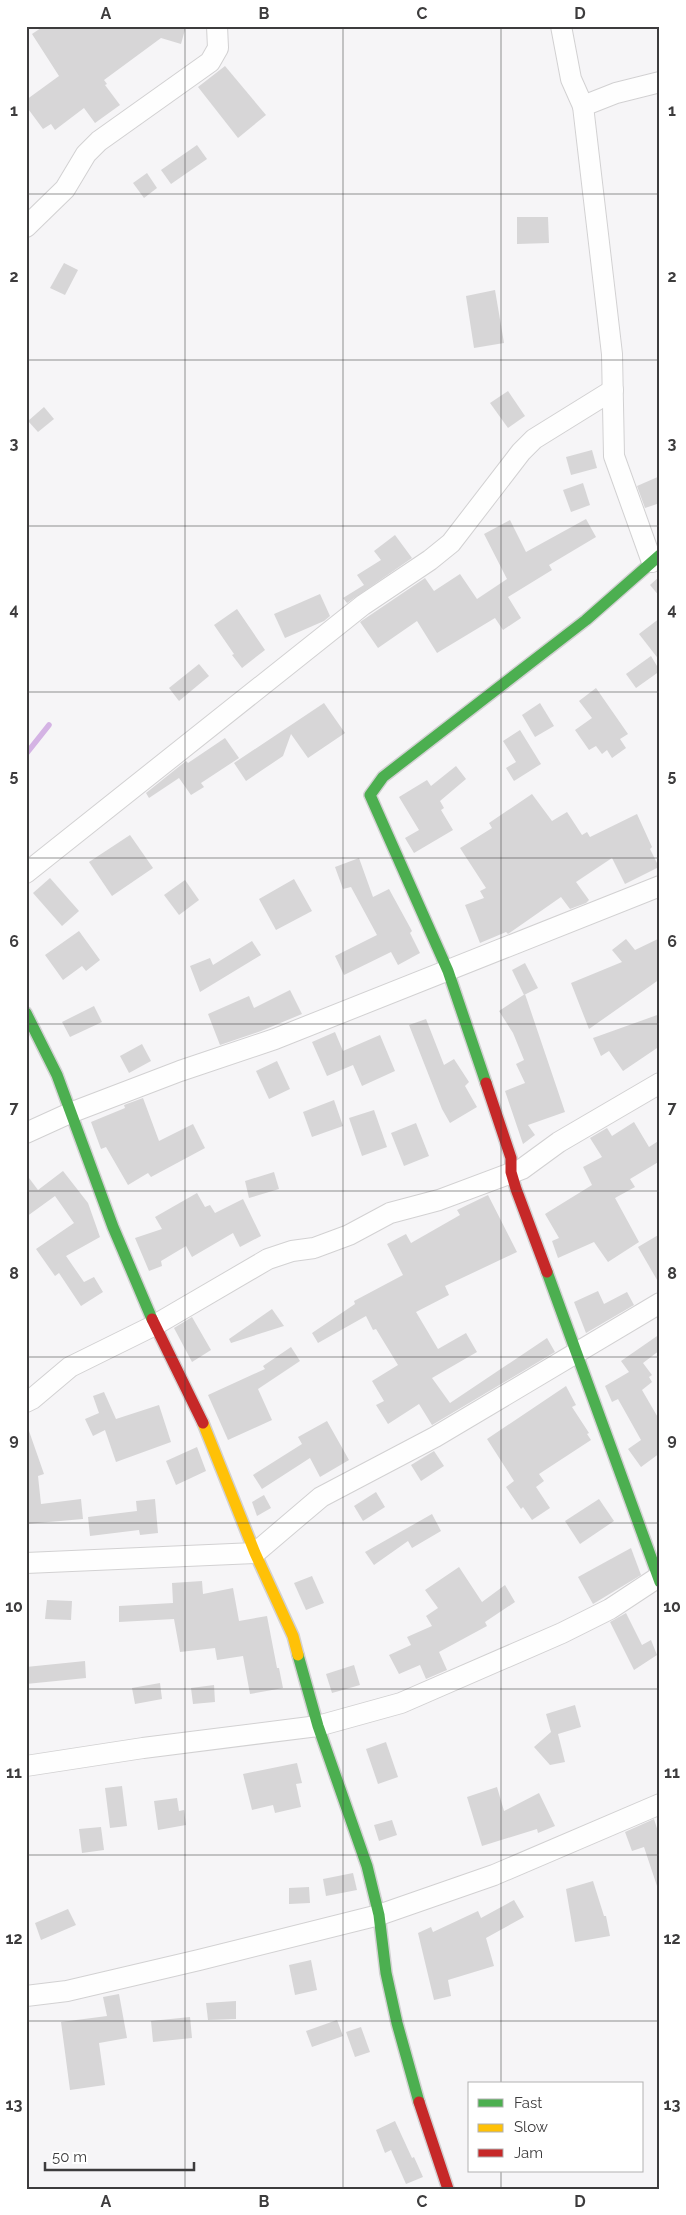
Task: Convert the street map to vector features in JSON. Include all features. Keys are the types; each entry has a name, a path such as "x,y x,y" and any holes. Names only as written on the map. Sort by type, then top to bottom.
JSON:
{"street":[{"path":"26,227 65,189 86,154 99,141 210,62 218,48 217,26"},
{"path":"26,1766 143,1748 318,1726 401,1703 562,1634 610,1609 659,1579 574,1353 511,1172 511,1158 448,971 372,803 370,794 383,777 586,620 656,559 614,456 612,354 582,106 571,79 561,26"},
{"path":"582,106 616,93 660,82"},
{"path":"26,873 363,605 430,560 451,543 521,452 534,439 613,390"},
{"path":"26,1133 70,1113 180,1071 275,1039 660,886"},
{"path":"26,1013 45,1048 113,1227 155,1325 210,1436 255,1553 293,1636 318,1726 354,1824 367,1866 379,1915 386,1972 397,2023 413,2085 448,2189"},
{"path":"26,1402 70,1367 155,1325 268,1260 292,1251 314,1248 349,1235 390,1213 439,1200 522,1169 559,1142 660,1083"},
{"path":"26,1563 255,1553 321,1497 435,1437 660,1303"},
{"path":"26,1996 66,1990 180,1965 379,1915 494,1876 660,1804"}],"building":[{"path":"44,26 186,26 181,44 161,38 104,80 107,84 105,85 120,105 95,123 84,108 55,130 51,124 43,129 26,106 26,100 59,76 32,34"},
{"path":"225,66 266,115 238,138 198,87"},
{"path":"197,145 207,159 171,184 161,170"},
{"path":"147,173 157,188 144,198 133,183"},
{"path":"517,217 548,217 549,243 517,244"},
{"path":"64,263 78,270 65,295 50,288"},
{"path":"495,290 504,343 474,348 466,296"},
{"path":"508,391 525,416 508,428 490,403"},
{"path":"44,407 54,419 38,432 28,421"},
{"path":"592,450 597,468 571,475 566,457"},
{"path":"660,476 660,503 645,508 637,486"},
{"path":"583,483 590,505 571,512 563,490"},
{"path":"586,519 596,537 549,565 552,570 508,597 521,618 503,630 495,618 437,653 417,621 378,648 360,622 425,578 434,591 460,574 477,599 507,579 484,534 510,520 526,552"},
{"path":"395,535 412,558 347,603 343,598 364,585 357,575 381,560 374,551"},
{"path":"660,576 660,597 650,585"},
{"path":"320,594 330,616 324,621 285,638 274,614"},
{"path":"237,609 265,650 242,668 214,625"},
{"path":"660,618 660,661 639,634"},
{"path":"651,656 660,671 636,688 626,674"},
{"path":"199,664 209,676 179,701 169,688"},
{"path":"596,688 628,734 620,739 626,748 612,758 607,750 602,754 596,746 589,750 575,730 592,718 579,701"},
{"path":"324,703 345,733 308,758 291,734 283,756 246,781 234,763"},
{"path":"540,703 554,726 535,737 522,715"},
{"path":"520,730 541,764 514,781 506,768 516,762 503,741"},
{"path":"225,738 239,758 201,783 204,787 191,795 179,778 149,798 146,793 186,761 188,763"},
{"path":"456,766 466,779 440,801 444,808 441,810 453,830 414,853 405,838 419,830 399,797 427,780 431,786"},
{"path":"532,794 552,821 567,812 582,835 587,832 590,837 637,814 659,867 625,884 612,858 576,882 589,900 586,903 570,909 561,897 508,934 506,932 480,943 465,905 484,898 480,891 486,888 460,848 492,828 489,823"},
{"path":"130,835 153,868 112,896 89,862"},
{"path":"359,858 373,897 389,889 412,931 410,933 420,953 398,965 391,952 344,975 335,956 377,935 351,887 343,889 335,867"},
{"path":"50,878 79,911 62,926 33,893"},
{"path":"294,879 312,911 276,930 259,899"},
{"path":"185,880 199,900 179,915 164,895"},
{"path":"79,931 100,960 86,971 82,966 63,980 45,955"},
{"path":"660,938 660,979 589,1029 571,983 622,962 612,950 626,939 635,950"},
{"path":"252,941 261,955 200,992 190,966 210,958 213,965"},
{"path":"525,963 538,988 524,995 512,970"},
{"path":"290,990 302,1014 220,1045 208,1014 249,996 254,1008"},
{"path":"525,994 565,1112 528,1125 535,1135 523,1144 505,1091 525,1083 516,1064 524,1060 513,1033 499,1011"},
{"path":"94,1006 102,1022 70,1037 62,1022"},
{"path":"660,1014 660,1046 623,1071 609,1051 601,1056 593,1038"},
{"path":"426,1019 444,1065 454,1059 469,1082 465,1086 477,1107 450,1123 442,1109 409,1025"},
{"path":"335,1032 343,1051 380,1035 395,1071 362,1086 353,1065 327,1076 312,1042"},
{"path":"142,1044 151,1061 129,1073 120,1056"},
{"path":"277,1061 290,1089 269,1099 256,1071"},
{"path":"143,1098 159,1141 193,1124 205,1148 151,1177 148,1173 128,1185 106,1147 101,1149 91,1122 125,1108 124,1105"},
{"path":"334,1100 343,1126 312,1137 303,1112"},
{"path":"374,1110 387,1147 362,1156 349,1118"},
{"path":"634,1122 649,1147 660,1140 660,1161 630,1179 635,1187 615,1198 639,1242 608,1262 594,1242 558,1258 552,1241 559,1238 545,1214 592,1185 583,1167 602,1157 590,1138 607,1128 612,1136"},
{"path":"416,1123 429,1156 404,1166 391,1133"},
{"path":"63,1171 88,1203 100,1237 66,1256 84,1282 94,1277 103,1292 81,1306 59,1273 55,1276 36,1249 74,1223 55,1196 26,1217 26,1174 38,1190"},
{"path":"274,1172 279,1189 249,1198 245,1181"},
{"path":"197,1193 205,1207 210,1205 215,1213 243,1199 261,1236 240,1247 233,1233 192,1257 186,1246 161,1261 162,1266 149,1271 135,1238 162,1229 155,1217"},
{"path":"488,1195 517,1252 445,1286 449,1295 416,1312 438,1349 466,1333 477,1352 432,1378 450,1403 547,1338 555,1352 432,1425 419,1404 388,1424 376,1405 384,1401 372,1381 398,1365 376,1329 373,1330 366,1316 318,1343 312,1333 355,1304 354,1301 403,1275 387,1244 406,1234 411,1243 460,1215 457,1210"},
{"path":"660,1234 660,1285 638,1247"},
{"path":"598,1291 604,1304 627,1292 634,1305 586,1333 574,1302"},
{"path":"272,1309 284,1326 231,1343 229,1339"},
{"path":"192,1317 211,1350 192,1362 174,1328"},
{"path":"660,1334 660,1350 643,1363 652,1375 649,1377 652,1382 642,1390 660,1421 660,1453 641,1467 628,1449 641,1440 618,1399 612,1402 605,1386 629,1372 621,1361"},
{"path":"291,1347 300,1361 258,1389 272,1420 228,1440 208,1395 265,1369 263,1366"},
{"path":"566,1386 576,1405 572,1407 589,1433 587,1434 591,1440 539,1474 544,1481 536,1487 550,1508 532,1520 523,1507 521,1509 506,1487 514,1481 487,1439"},
{"path":"104,1392 116,1419 159,1405 171,1442 116,1462 105,1430 93,1436 85,1419 99,1413 93,1396"},
{"path":"327,1421 349,1460 320,1477 310,1458 262,1489 253,1475 302,1444 298,1437"},
{"path":"26,1431 29,1431 44,1474 38,1476 41,1504 81,1499 83,1519 26,1524"},
{"path":"197,1447 206,1471 176,1485 166,1461"},
{"path":"434,1451 444,1466 421,1481 411,1465"},
{"path":"376,1492 385,1507 363,1521 354,1506"},
{"path":"264,1495 271,1508 257,1516 252,1502"},
{"path":"155,1499 158,1533 140,1535 139,1530 90,1536 88,1517 137,1511 136,1501"},
{"path":"599,1499 614,1521 580,1544 565,1521"},
{"path":"432,1514 441,1531 412,1548 408,1541 374,1565 365,1552"},
{"path":"631,1548 641,1575 593,1604 578,1577"},
{"path":"459,1567 482,1602 505,1585 515,1602 485,1622 487,1626 439,1652 447,1670 426,1679 420,1665 399,1674 389,1655 411,1645 407,1637 432,1626 426,1616 438,1608 425,1590"},
{"path":"312,1576 324,1603 306,1610 294,1583"},
{"path":"202,1581 203,1594 233,1588 239,1621 267,1616 277,1668 279,1668 283,1688 250,1694 243,1656 217,1660 215,1648 180,1652 174,1619 119,1622 119,1606 173,1603 172,1583"},
{"path":"47,1600 72,1601 71,1620 45,1619"},
{"path":"626,1613 642,1645 651,1640 657,1655 634,1670 610,1622"},
{"path":"85,1661 86,1678 26,1684 26,1667"},
{"path":"354,1665 360,1685 332,1693 326,1674"},
{"path":"160,1683 162,1699 135,1704 132,1688"},
{"path":"214,1685 215,1702 193,1704 191,1688"},
{"path":"575,1705 581,1727 558,1734 565,1762 550,1765 534,1747 551,1732 546,1714"},
{"path":"386,1742 398,1777 378,1784 366,1749"},
{"path":"297,1763 302,1783 296,1784 301,1807 275,1813 273,1805 252,1810 243,1774"},
{"path":"122,1786 127,1826 110,1828 105,1788"},
{"path":"497,1787 504,1811 539,1793 555,1826 538,1833 537,1829 482,1846 467,1797"},
{"path":"177,1798 179,1811 184,1810 186,1825 158,1830 154,1801"},
{"path":"654,1819 660,1838 660,1886 657,1886 644,1847 632,1851 625,1832"},
{"path":"392,1820 397,1835 379,1841 374,1825"},
{"path":"101,1827 104,1850 82,1853 79,1829"},
{"path":"353,1873 357,1890 326,1896 323,1879"},
{"path":"593,1881 604,1916 606,1916 610,1936 575,1942 566,1889"},
{"path":"309,1887 310,1903 289,1904 289,1888"},
{"path":"514,1900 524,1917 486,1938 494,1966 448,1980 451,1996 434,2000 418,1933 431,1927 433,1932 478,1911 481,1918"},
{"path":"68,1909 76,1925 41,1940 35,1923"},
{"path":"311,1960 317,1990 295,1995 289,1965"},
{"path":"119,1994 127,2038 99,2043 105,2085 70,2090 61,2022 107,2016 103,1997"},
{"path":"236,2001 236,2019 208,2020 206,2003"},
{"path":"190,2017 192,2038 153,2042 151,2021"},
{"path":"337,2020 343,2036 312,2047 306,2031"},
{"path":"361,2027 370,2052 355,2057 346,2032"},
{"path":"395,2121 423,2177 406,2184 391,2150 385,2153 376,2130"}],"waterway":[{"path":"26,754 49,725"}],"traffic: fast":[{"path":"486,1083 448,971 370,795 383,777 586,620 660,555"},
{"path":"26,1013 57,1075 113,1227 152,1319"},
{"path":"547,1272 660,1582"},
{"path":"298,1655 318,1726 367,1866 379,1915 386,1973 397,2023 419,2102"}],"traffic: slow":[{"path":"203,1423 255,1553 293,1636 298,1655"}],"traffic: jam":[{"path":"486,1083 511,1158 511,1172 516,1189 547,1272"},
{"path":"152,1319 203,1423"},
{"path":"419,2102 448,2189"}]}
